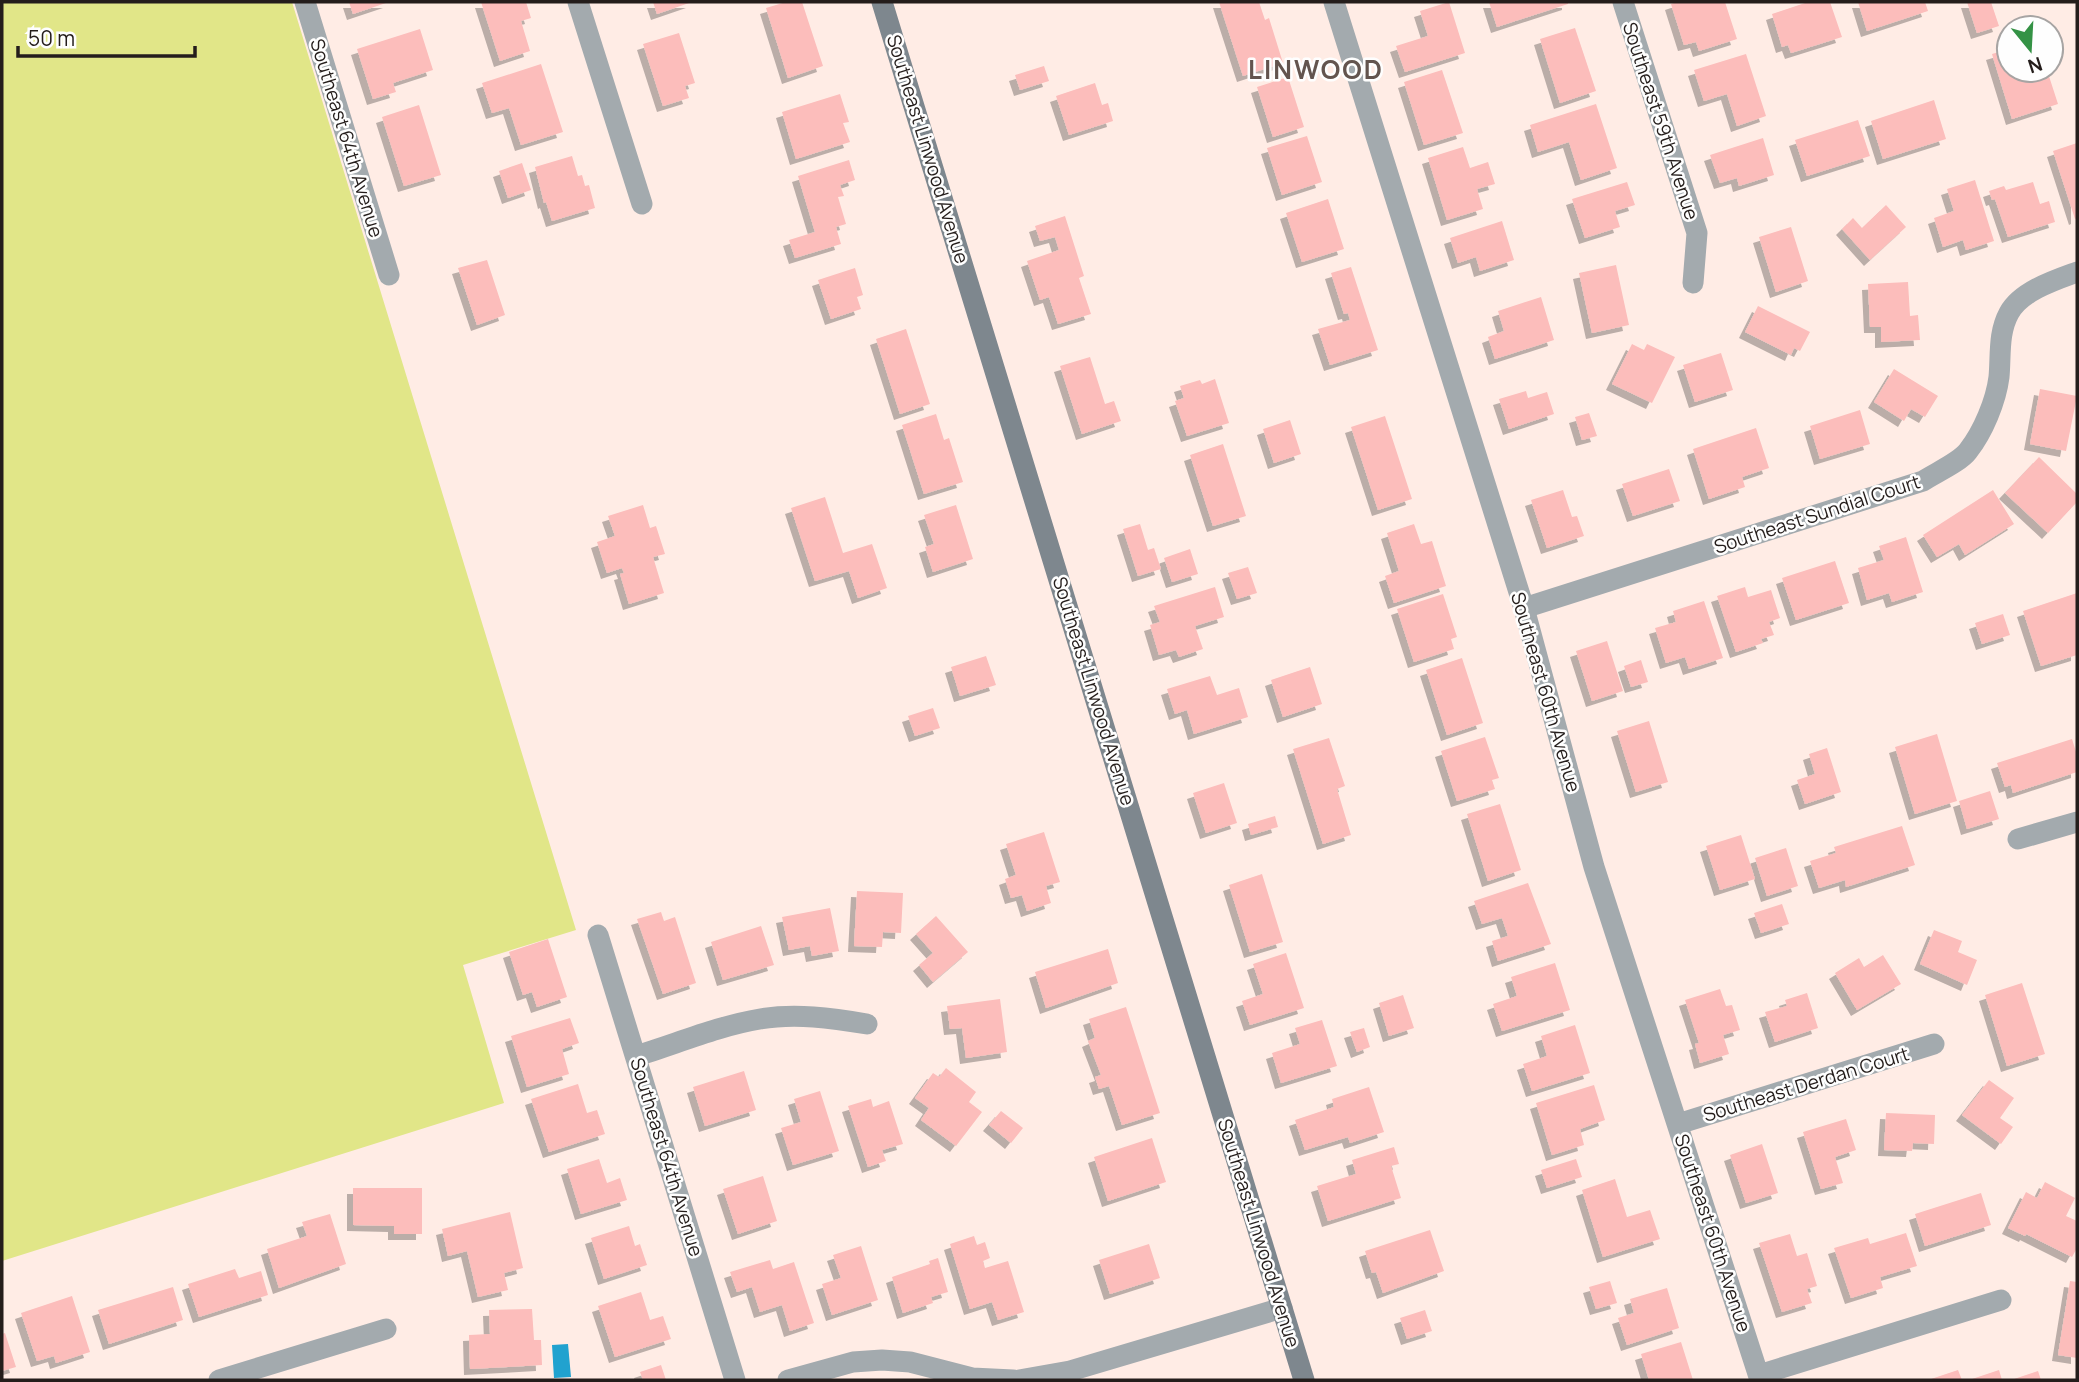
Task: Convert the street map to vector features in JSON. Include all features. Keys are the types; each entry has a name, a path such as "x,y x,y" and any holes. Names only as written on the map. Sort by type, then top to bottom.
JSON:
{"main road":[{"name":"Southeast Linwood Avenue","path":"882,2 1304,1380"}],"street":[{"name":"Southeast 64th Avenue","path":"305,2 389,275"},
{"path":"578,2 642,204"},
{"name":"Southeast 60th Avenue","path":"1334,2 1524,608 1594,867 1760,1378"},
{"name":"Southeast 59th Avenue","path":"1623,2 1696,233 1693,283"},
{"name":"Southeast Sundial Court","path":"1524,608 1923,481 1967,453 1989,412 1999,380 2001,336 2010,312 2044,285 2077,272"},
{"path":"2018,839 2077,821"},
{"name":"Southeast 64th Avenue","path":"598,935 735,1380"},
{"path":"636,1056 760,1019 830,1018 867,1024"},
{"name":"Southeast Derdan Court","path":"1678,1124 1934,1044"},
{"path":"1760,1378 2001,1300"},
{"path":"1019,1380 1070,1371 1282,1308"},
{"path":"219,1380 386,1329"},
{"path":"788,1380 853,1362 882,1360 910,1362 972,1378 1013,1380"}],"green space":[{"path":"2,2 292,2 576,930 463,965 504,1103 2,1261"}],"water":[{"path":"568,1344 571,1377 554,1378 552,1345"}],"building":[{"path":"349,2 389,2 353,14"},
{"path":"481,2 526,2 531,18 521,21 530,51 500,61"},
{"path":"653,2 692,2 657,14"},
{"path":"786,2 802,2 823,66 788,78 766,8"},
{"path":"1219,2 1259,2 1265,20 1269,18 1283,63 1243,76"},
{"path":"1449,2 1465,53 1405,72 1396,46 1428,36 1420,11"},
{"path":"1489,2 1568,2 1568,4 1497,27"},
{"path":"1725,2 1737,39 1699,51 1696,42 1684,45 1671,4"},
{"path":"1808,2 1830,2 1842,37 1791,53 1788,45 1782,47 1772,14"},
{"path":"1858,2 1925,2 1928,11 1867,31"},
{"path":"1967,2 1991,2 1995,27 1977,33"},
{"path":"1575,28 1596,91 1560,103 1540,39"},
{"path":"420,29 433,70 393,83 396,92 373,99 357,49"},
{"path":"679,33 695,83 685,86 689,98 663,106 643,44"},
{"path":"1746,54 1766,116 1737,126 1727,94 1704,101 1694,70"},
{"path":"541,64 563,132 521,145 509,108 492,113 482,83"},
{"path":"1044,66 1049,81 1020,90 1015,75"},
{"path":"1442,70 1463,133 1424,145 1404,82"},
{"path":"1288,77 1304,127 1273,137 1257,87"},
{"path":"1095,83 1102,105 1108,103 1113,121 1069,135 1056,96"},
{"path":"2001,84 2052,84 2058,104 2012,119"},
{"path":"840,94 849,122 843,123 850,142 796,159 782,112"},
{"path":"1934,100 1946,139 1883,159 1871,121"},
{"path":"1596,104 1617,168 1581,180 1569,142 1538,152 1530,125"},
{"path":"419,105 441,175 404,186 382,117"},
{"path":"1858,120 1870,156 1807,176 1795,140"},
{"path":"1307,136 1322,182 1282,195 1267,148"},
{"path":"1763,138 1774,175 1739,186 1737,178 1720,183 1710,155"},
{"path":"2077,143 2077,218 2075,219 2053,151"},
{"path":"1463,147 1470,168 1488,162 1495,184 1477,189 1483,209 1447,220 1428,158"},
{"path":"572,156 578,176 582,175 585,186 589,185 595,208 552,221 546,202 544,203 535,167"},
{"path":"849,160 855,180 840,185 844,196 838,197 846,224 836,227 841,244 795,258 789,240 815,232 798,176"},
{"path":"522,163 531,190 508,198 499,171"},
{"path":"1975,180 1994,241 1966,250 1963,240 1943,247 1934,218 1954,211 1947,189"},
{"path":"1627,182 1635,205 1615,211 1620,227 1585,238 1572,199"},
{"path":"2033,182 2040,204 2049,201 2055,222 2008,237 1995,199 1992,200 1989,191 2004,186 2006,190"},
{"path":"1328,199 1344,249 1302,262 1286,213"},
{"path":"1886,205 1906,227 1870,260 1842,229 1853,218 1862,228"},
{"path":"1065,216 1084,276 1079,278 1091,314 1058,324 1049,297 1040,300 1027,261 1059,250 1055,237 1040,241 1035,226"},
{"path":"1502,221 1514,260 1480,271 1476,257 1458,263 1450,238"},
{"path":"1791,227 1808,281 1776,292 1759,237"},
{"path":"487,260 505,315 477,325 458,268"},
{"path":"1616,265 1629,325 1592,333 1579,273"},
{"path":"1351,267 1378,350 1330,365 1318,329 1350,320 1348,313 1344,314 1331,273"},
{"path":"855,268 863,295 857,297 861,309 831,319 818,280"},
{"path":"1908,282 1910,316 1918,315 1920,340 1881,342 1881,327 1870,327 1868,284"},
{"path":"1541,297 1554,340 1495,359 1488,337 1504,331 1498,311"},
{"path":"1758,306 1810,332 1800,351 1794,348 1791,355 1745,332"},
{"path":"906,329 930,404 900,414 876,339"},
{"path":"1632,344 1644,350 1647,344 1675,357 1652,403 1612,384"},
{"path":"1721,353 1733,390 1695,402 1683,365"},
{"path":"1090,357 1105,404 1114,401 1121,421 1082,434 1060,366"},
{"path":"1894,369 1938,396 1925,417 1911,409 1904,421 1874,402"},
{"path":"1215,379 1229,423 1187,436 1175,401 1184,398 1180,386 1200,380 1202,384"},
{"path":"2040,389 2077,396 2066,451 2030,444"},
{"path":"1526,391 1528,398 1547,392 1554,414 1509,429 1499,399"},
{"path":"1860,410 1870,444 1820,459 1810,426"},
{"path":"1589,413 1597,436 1582,440 1575,417"},
{"path":"936,414 944,440 949,438 963,482 924,494 902,425"},
{"path":"1385,416 1412,499 1378,510 1351,427"},
{"path":"1290,420 1301,454 1274,463 1263,429"},
{"path":"1756,428 1769,468 1742,477 1745,487 1709,499 1693,449"},
{"path":"1223,444 1246,516 1213,526 1190,455"},
{"path":"2039,457 2077,494 2077,502 2048,533 2005,493"},
{"path":"1669,469 1680,501 1633,516 1622,484"},
{"path":"1563,490 1572,517 1577,516 1584,536 1547,548 1531,500"},
{"path":"1993,490 2014,524 1965,555 1959,544 1937,557 1923,535"},
{"path":"825,497 843,553 872,544 887,588 858,598 849,571 815,581 791,508"},
{"path":"643,505 650,528 656,526 665,554 653,557 664,593 629,604 620,574 624,573 622,568 607,573 597,542 615,536 608,516"},
{"path":"956,505 973,559 933,572 925,547 934,544 924,515"},
{"path":"1140,524 1148,550 1154,548 1161,569 1138,576 1123,529"},
{"path":"1414,524 1421,544 1432,541 1446,586 1394,603 1385,576 1399,571 1387,533"},
{"path":"1906,537 1923,592 1892,602 1889,593 1867,600 1858,568 1884,560 1879,546"},
{"path":"1190,549 1198,574 1172,582 1164,558"},
{"path":"1835,561 1849,603 1796,620 1782,578"},
{"path":"1248,567 1257,593 1237,599 1228,573"},
{"path":"1215,587 1224,617 1195,626 1203,649 1179,657 1176,650 1159,655 1150,625 1160,622 1154,606"},
{"path":"1745,587 1748,597 1771,590 1780,618 1769,622 1774,635 1761,639 1763,643 1736,652 1717,596"},
{"path":"2077,593 2077,655 2041,666 2023,611"},
{"path":"1443,594 1457,637 1451,639 1454,649 1414,662 1397,609"},
{"path":"1704,601 1723,658 1689,669 1685,657 1666,663 1655,628 1676,622 1673,611"},
{"path":"2003,614 2010,635 1982,644 1975,623"},
{"path":"1607,641 1623,691 1592,701 1576,651"},
{"path":"986,656 996,685 960,696 951,667"},
{"path":"1462,658 1483,723 1447,735 1426,670"},
{"path":"1641,660 1648,682 1631,687 1624,666"},
{"path":"1310,667 1322,704 1283,717 1271,680"},
{"path":"1210,676 1217,695 1239,688 1248,717 1194,734 1187,710 1175,714 1167,689"},
{"path":"933,708 940,728 915,736 908,716"},
{"path":"1649,721 1668,782 1636,792 1617,731"},
{"path":"1937,734 1957,801 1915,814 1895,747"},
{"path":"1485,737 1499,778 1492,780 1495,789 1457,801 1441,751"},
{"path":"1329,738 1345,786 1337,789 1351,835 1323,844 1293,749"},
{"path":"2072,739 2077,755 2077,772 2013,793 2011,785 2005,787 1997,763"},
{"path":"1827,748 1841,792 1805,804 1797,780 1815,774 1809,754"},
{"path":"1224,783 1237,823 1206,833 1193,793"},
{"path":"1990,791 1999,819 1967,829 1959,801"},
{"path":"1500,804 1521,870 1488,881 1467,814"},
{"path":"1275,816 1278,827 1251,835 1248,824"},
{"path":"1902,826 1915,865 1846,887 1845,880 1819,888 1810,861 1836,853 1834,847"},
{"path":"1044,832 1060,882 1046,886 1051,903 1027,911 1022,895 1011,898 1005,879 1016,875 1006,844"},
{"path":"1741,835 1755,879 1720,890 1706,846"},
{"path":"1786,848 1798,886 1767,896 1755,858"},
{"path":"1262,874 1283,942 1250,952 1229,885"},
{"path":"1528,883 1551,944 1498,961 1492,941 1508,936 1502,918 1482,924 1474,901"},
{"path":"857,891 903,893 901,933 883,932 882,947 854,946"},
{"path":"1782,904 1789,924 1761,933 1754,913"},
{"path":"830,908 839,951 812,956 810,946 789,950 782,917"},
{"path":"661,912 664,921 675,917 696,983 663,994 637,919"},
{"path":"936,916 968,952 933,982 919,965 933,953 916,934"},
{"path":"761,926 774,965 723,980 711,942"},
{"path":"1934,930 1962,941 1958,952 1977,960 1967,985 1920,964"},
{"path":"548,939 567,997 537,1007 532,992 523,995 509,952"},
{"path":"1108,949 1118,983 1046,1008 1035,972"},
{"path":"1286,953 1304,1008 1250,1025 1242,1001 1263,994 1253,964"},
{"path":"1883,955 1901,984 1857,1010 1835,973 1859,958 1864,967"},
{"path":"1555,963 1570,1010 1502,1031 1493,1004 1517,996 1511,977"},
{"path":"2022,983 2045,1054 2007,1066 1985,995"},
{"path":"1720,989 1726,1006 1732,1005 1740,1030 1723,1035 1729,1054 1700,1063 1695,1044 1699,1043 1685,1000"},
{"path":"1807,993 1818,1028 1775,1042 1765,1012 1787,1006 1785,1000"},
{"path":"1403,995 1414,1028 1389,1036 1379,1003"},
{"path":"1000,999 1007,1052 966,1058 962,1028 950,1029 947,1006"},
{"path":"1126,1007 1160,1113 1122,1125 1109,1086 1099,1089 1095,1077 1101,1075 1088,1041 1095,1038 1089,1019"},
{"path":"570,1018 579,1043 562,1049 569,1074 527,1087 511,1036"},
{"path":"1322,1020 1337,1066 1281,1083 1272,1053 1300,1044 1295,1028"},
{"path":"1575,1025 1590,1073 1532,1091 1523,1064 1547,1056 1541,1036"},
{"path":"1364,1028 1370,1047 1357,1052 1350,1032"},
{"path":"946,1068 976,1092 969,1102 982,1112 956,1146 921,1120 929,1108 915,1098 933,1073 939,1077"},
{"path":"744,1071 756,1110 705,1126 693,1087"},
{"path":"1989,1080 2014,1098 2000,1118 2013,1127 2001,1144 1962,1115"},
{"path":"578,1084 587,1113 597,1110 605,1134 549,1152 531,1099"},
{"path":"1594,1085 1605,1120 1580,1129 1584,1145 1552,1155 1536,1103"},
{"path":"1369,1087 1384,1132 1350,1143 1348,1137 1305,1150 1295,1120 1334,1107 1332,1099"},
{"path":"820,1091 839,1151 793,1165 781,1128 801,1122 794,1099"},
{"path":"871,1099 873,1107 889,1101 903,1144 882,1150 886,1161 868,1167 848,1106"},
{"path":"1001,1111 1023,1128 1011,1143 989,1125"},
{"path":"1886,1113 1935,1115 1934,1144 1913,1143 1912,1151 1884,1150"},
{"path":"1846,1119 1856,1150 1835,1157 1843,1183 1821,1189 1803,1132"},
{"path":"1152,1138 1166,1182 1108,1201 1094,1157"},
{"path":"1762,1144 1778,1193 1746,1203 1730,1155"},
{"path":"1394,1147 1399,1164 1391,1166 1401,1198 1328,1221 1317,1186 1356,1174 1352,1160"},
{"path":"599,1159 607,1183 620,1178 627,1200 581,1214 567,1169"},
{"path":"1576,1159 1582,1177 1547,1188 1541,1170"},
{"path":"763,1176 777,1221 738,1234 723,1189"},
{"path":"1615,1179 1627,1217 1650,1210 1660,1239 1603,1257 1582,1190"},
{"path":"2045,1182 2075,1198 2066,1216 2077,1221 2077,1248 2072,1257 2008,1228 2026,1192 2037,1198"},
{"path":"353,1188 422,1188 422,1234 394,1234 394,1226 353,1225"},
{"path":"1981,1193 1991,1225 1925,1246 1915,1214"},
{"path":"510,1212 523,1268 504,1273 508,1290 478,1297 467,1251 448,1256 442,1229"},
{"path":"330,1214 346,1264 279,1288 267,1249 307,1236 302,1222"},
{"path":"629,1226 635,1246 640,1244 647,1265 604,1279 591,1238"},
{"path":"1430,1230 1444,1271 1383,1293 1376,1272 1372,1273 1365,1251"},
{"path":"1906,1233 1917,1266 1880,1277 1883,1288 1851,1298 1834,1248 1868,1238 1870,1244"},
{"path":"1790,1234 1797,1256 1807,1253 1817,1286 1807,1289 1812,1303 1782,1312 1759,1243"},
{"path":"974,1236 977,1245 985,1242 990,1258 983,1261 985,1268 1008,1261 1024,1312 998,1320 992,1302 970,1309 950,1244"},
{"path":"1149,1244 1160,1278 1110,1294 1099,1260"},
{"path":"861,1246 878,1300 832,1315 822,1284 841,1278 833,1255"},
{"path":"938,1258 948,1292 931,1297 933,1303 903,1313 892,1277 930,1264 929,1261"},
{"path":"770,1260 773,1269 794,1262 814,1323 790,1331 782,1305 760,1312 752,1287 737,1292 730,1272"},
{"path":"235,1269 239,1278 261,1271 268,1295 199,1317 188,1284"},
{"path":"1610,1281 1617,1303 1596,1309 1589,1287"},
{"path":"2070,1281 2077,1282 2077,1358 2058,1355"},
{"path":"173,1287 183,1320 109,1344 98,1310"},
{"path":"1667,1288 1679,1328 1627,1345 1618,1318 1634,1313 1630,1299"},
{"path":"641,1292 650,1320 663,1316 671,1339 615,1357 598,1306"},
{"path":"72,1296 90,1352 56,1363 54,1356 37,1361 21,1313"},
{"path":"532,1309 534,1340 541,1340 542,1365 470,1369 469,1335 490,1334 489,1310"},
{"path":"1425,1310 1432,1331 1407,1339 1400,1318"},
{"path":"5,1333 16,1367 2,1371 2,1334"},
{"path":"1681,1342 1693,1380 1649,1380 1641,1354"},
{"path":"661,1365 666,1380 643,1380 640,1372"},
{"path":"1958,1370 1962,1380 1928,1380"},
{"path":"1999,1370 2002,1380 1969,1380"},
{"path":"2038,1371 2041,1380 2011,1380"}],"district":[{"name":"LINWOOD","path":"1316,70"}]}
